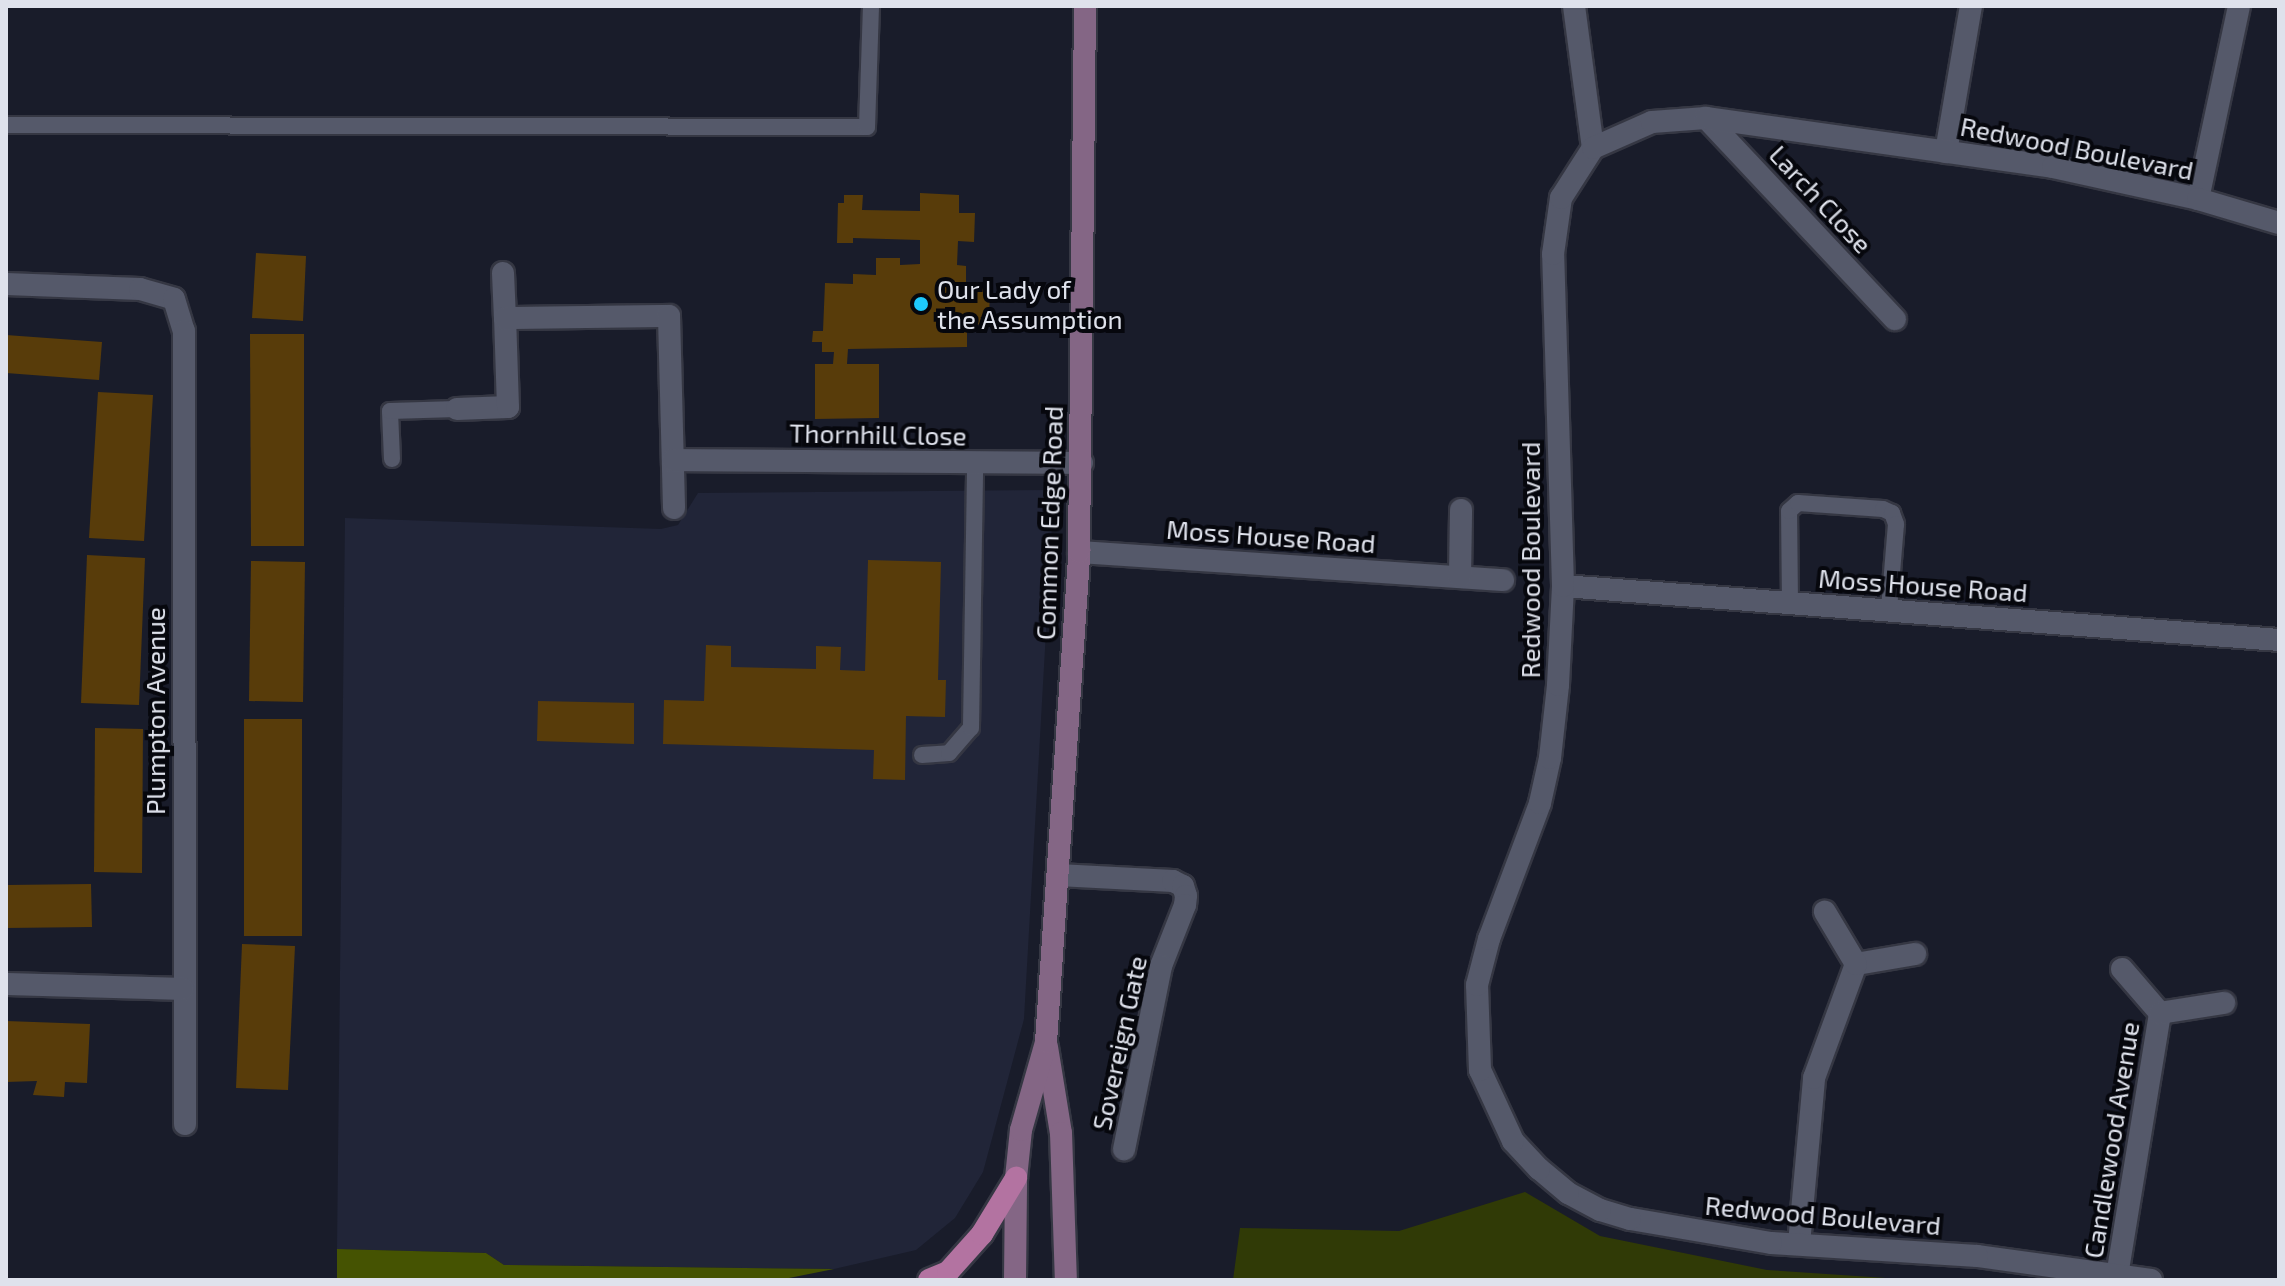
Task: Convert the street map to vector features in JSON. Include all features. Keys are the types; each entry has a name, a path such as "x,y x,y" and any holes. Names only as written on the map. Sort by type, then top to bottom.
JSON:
{"main road":[{"name":"Common Edge Road","path":"1015,1280 1016,1178 1021,1130 1046,1042 1079,552 1085,6"},
{"name":"Common Edge Road","path":"1046,1042 1061,1133 1066,1280"},
{"path":"929,1280 948,1272 982,1234 1016,1178"}],"street":[{"path":"1574,6 1593,148"},
{"path":"1946,152 1971,6"},
{"path":"2198,199 2239,6"},
{"name":"Redwood Boulevard","path":"2151,1280 1977,1256 1721,1237 1630,1219 1579,1198 1539,1169 1513,1141 1480,1070 1476,1033 1477,985 1489,939 1540,803 1550,758 1563,586 1553,254 1561,198 1593,148 1652,122 1706,118 2053,167 2198,199 2279,223"},
{"name":"Larch Close","path":"1706,118 1895,319"},
{"path":"457,409 508,407 503,273"},
{"name":"Plumpton Avenue","path":"6,284 140,289 174,299 184,331 185,1124"},
{"path":"505,318 669,316 674,508"},
{"name":"Thornhill Close","path":"673,460 1082,463"},
{"path":"1460,577 1461,510"},
{"name":"Moss House Road","path":"1079,552 1503,580"},
{"name":"Moss House Road","path":"1563,586 2279,640"},
{"name":"Sovereign Gate","path":"1058,875 1173,881 1183,886 1186,896 1161,966 1124,1149"},
{"path":"1825,912 1856,964"},
{"path":"1856,964 1915,954"},
{"path":"1799,1244 1814,1078 1856,964"},
{"name":"Candlewood Avenue","path":"2122,969 2160,1013"},
{"path":"6,984 183,989"},
{"name":"Candlewood Avenue","path":"2160,1013 2224,1003"},
{"name":"Candlewood Avenue","path":"2117,1276 2160,1013"}],"lane":[{"path":"6,125 867,127 871,6"},
{"path":"392,459 390,411 457,409"},
{"path":"922,755 949,753 971,728 975,463"},
{"path":"1790,603 1789,511 1798,503 1883,509 1892,513 1896,524 1889,610"}],"shaded area":[{"path":"1054,490 1024,1019 983,1172 955,1218 916,1250 834,1269 504,1265 486,1253 337,1249 345,518 661,529 678,525 698,493"}],"green space":[{"path":"1525,1192 1600,1236 1767,1270 1916,1280 1233,1280 1240,1228 1399,1231"},
{"path":"337,1249 486,1253 504,1265 834,1269 779,1280 337,1280"}],"building":[{"path":"920,193 959,195 959,213 975,213 974,242 958,241 957,265 966,266 966,284 990,285 989,325 967,324 967,347 848,349 847,364 879,364 879,418 815,419 815,364 833,364 834,352 822,352 822,342 812,342 813,331 823,331 825,283 853,284 853,274 876,275 876,258 900,258 900,265 920,264 920,240 853,238 853,243 837,243 838,203 844,203 844,195 863,195 862,210 920,211"},
{"path":"256,253 306,256 303,321 252,318"},
{"path":"250,334 304,334 304,546 251,546"},
{"path":"6,335 102,342 99,380 6,373"},
{"path":"98,392 153,395 144,541 89,538"},
{"path":"87,555 145,558 139,705 81,703"},
{"path":"868,560 941,562 938,680 946,680 945,717 906,716 905,780 873,779 874,750 663,744 664,700 704,701 706,645 731,646 731,667 816,669 816,646 841,647 840,670 865,671"},
{"path":"251,561 305,562 303,702 249,701"},
{"path":"538,701 634,703 634,744 537,741"},
{"path":"244,719 302,719 302,936 244,936"},
{"path":"95,728 143,729 142,873 94,872"},
{"path":"91,884 92,927 6,928 6,885"},
{"path":"242,944 295,946 288,1090 236,1088"},
{"path":"6,1021 90,1024 87,1083 65,1082 64,1097 33,1095 37,1081 6,1082"}],"place":[{"name":"Our Lady of the Assumption","path":"921,304"}]}
